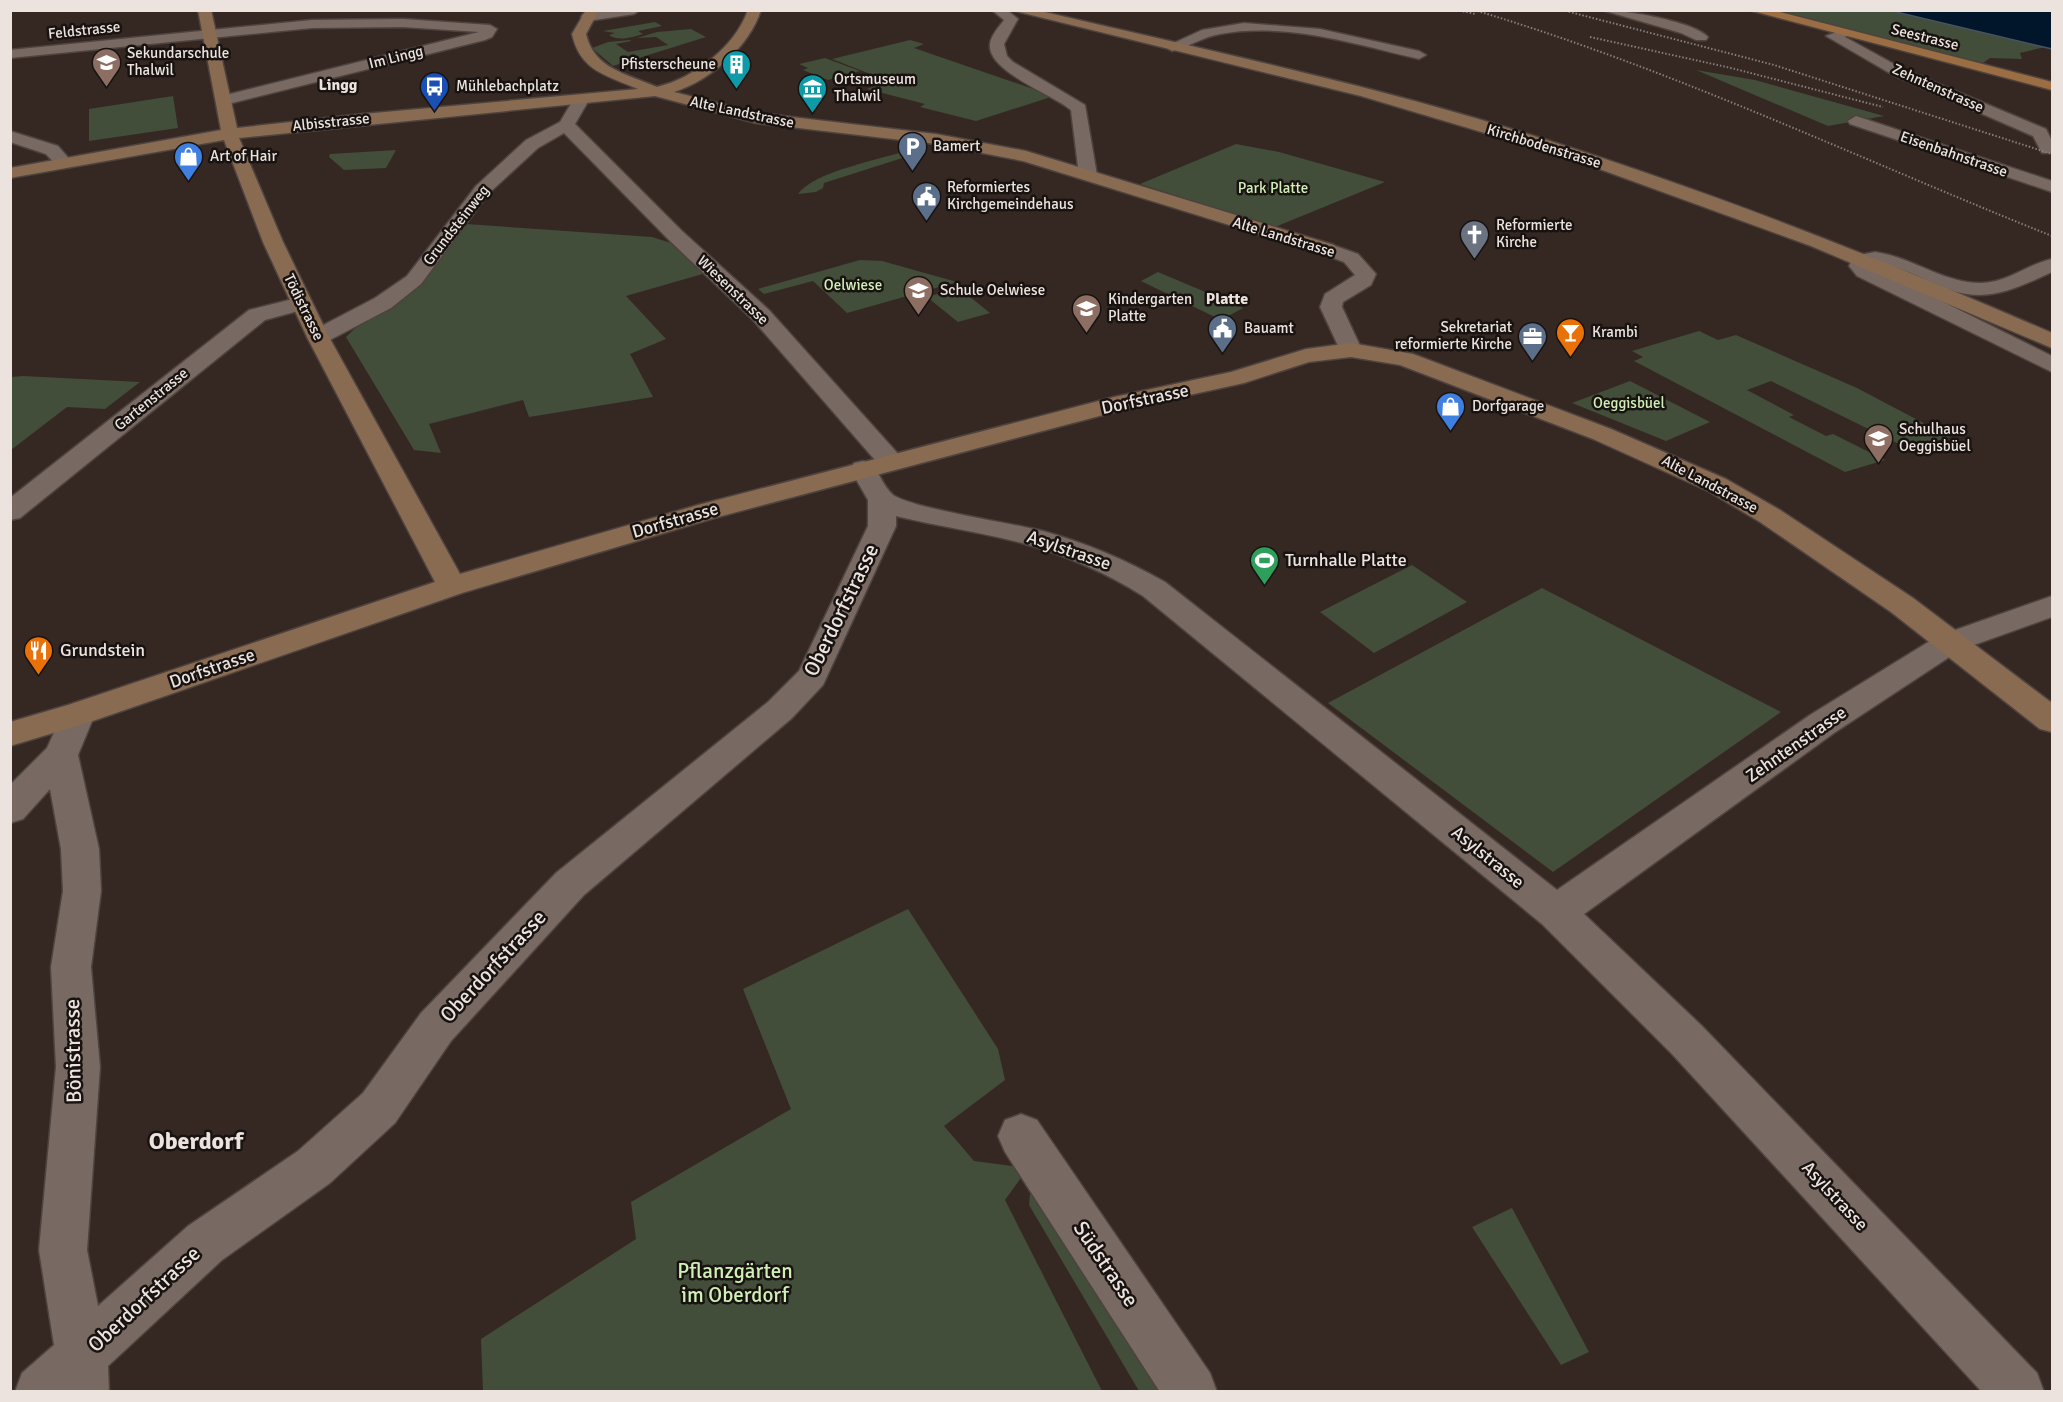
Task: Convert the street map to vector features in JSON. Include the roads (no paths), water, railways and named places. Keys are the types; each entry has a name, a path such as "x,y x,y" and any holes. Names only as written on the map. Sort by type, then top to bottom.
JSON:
{"main road":[{"name":"Seestrasse","path":"1755,10 2052,86"}],"street":[{"name":"Tödistrasse","path":"204,10 230,135 301,303 452,586"},
{"path":"591,14 634,10"},
{"path":"654,91 676,86 697,76 746,32 755,10"},
{"path":"998,10 1011,19 998,40 997,50 1000,58 1018,72 1062,94 1079,108 1088,175"},
{"name":"Kirchbodenstrasse","path":"1017,10 1351,89 1519,137 1624,171 1861,260 2052,341"},
{"path":"1608,10 1686,30 1701,37"},
{"name":"Alte Landstrasse","path":"591,14 581,27 579,43 588,59 604,70 654,91 728,112 775,121 918,136 987,147 1088,175 1350,258 1366,274 1364,281 1333,299 1331,307 1351,350 1382,353 1405,359 1602,434 1717,485 1820,549 1902,605 2052,720"},
{"name":"Feldstrasse","path":"10,54 208,34 338,17 402,17 485,27"},
{"name":"Im Lingg","path":"224,100 480,37 490,31 485,27"},
{"path":"1172,47 1220,30 1264,28 1315,32 1419,55"},
{"name":"Zehntenstrasse","path":"1845,33 1833,36 1898,72 2047,139"},
{"name":"Albisstrasse","path":"10,173 63,162 230,135 349,120 581,100 654,91"},
{"name":"Grundsteinweg","path":"318,337 383,303 414,280 482,190 532,144 566,125 581,100"},
{"name":"Eisenbahnstrasse","path":"1856,121 2052,187"},
{"name":"Wiesenstrasse","path":"566,125 675,236 761,315 879,477"},
{"path":"10,136 52,150 63,162"},
{"path":"2052,265 1993,288 1975,289 1953,286 1890,260 1869,257 1861,260 1859,266 1864,272 2052,365"},
{"name":"Gartenstrasse","path":"10,512 257,315 301,303"},
{"name":"Dorfstrasse","path":"10,734 78,714 452,586 708,511 879,477 1123,402 1236,378 1306,356 1351,350"},
{"name":"Asylstrasse","path":"879,477 900,509 1060,544 1099,557 1154,589 1556,912 1687,1040 2018,1392"},
{"name":"Oberdorfstrasse","path":"41,1392 82,1374 205,1243 314,1167 379,1108 436,1027 570,884 772,717 812,677 882,526 879,477"},
{"name":"Zehntenstrasse","path":"1556,912 1822,724 1949,643 2052,606"},
{"path":"10,809 61,755 78,714"},
{"name":"Bönistrasse","path":"61,755 80,849 82,891 71,967 78,1067 63,1251 82,1374"},
{"name":"Südstrasse","path":"1021,1136 1191,1392"}],"water":[{"path":"1892,11 2052,11 2052,49"}],"railway":[{"path":"1456,10 1476,14"},
{"path":"1474,10 1548,33 1693,87 2052,236"},
{"path":"1562,10 1774,65 2052,154"},
{"path":"1590,37 1731,68 1883,107"}],"place":[{"name":"Sekundarschule Thalwil","path":"106,88"},
{"name":"Pfisterscheune","path":"737,90"},
{"name":"Mühlebachplatz","path":"435,112"},
{"name":"Ortsmuseum Thalwil","path":"813,114"},
{"name":"Bamert","path":"912,172"},
{"name":"Art of Hair","path":"189,182"},
{"name":"Reformiertes Kirchgemeindehaus","path":"926,222"},
{"name":"Reformierte Kirche","path":"1475,260"},
{"name":"Schule Oelwiese","path":"919,316"},
{"name":"Kindergarten Platte","path":"1087,334"},
{"name":"Bauamt","path":"1223,354"},
{"name":"Krambi","path":"1571,358"},
{"name":"Sekretariat reformierte Kirche","path":"1533,362"},
{"name":"Dorfgarage","path":"1451,432"},
{"name":"Schulhaus Oeggisbüel","path":"1878,464"},
{"name":"Turnhalle Platte","path":"1264,586"},
{"name":"Grundstein","path":"39,676"}],"district":[{"name":"Lingg","path":"338,84"},
{"name":"Platte","path":"1227,298"},
{"name":"Oberdorf","path":"196,1141"}],"park label":[{"name":"Park Platte","path":"1273,188"},
{"name":"Oelwiese","path":"853,285"},
{"name":"Oeggisbüel","path":"1629,403"},
{"name":"Pflanzgärten im Oberdorf","path":"735,1283"}]}
